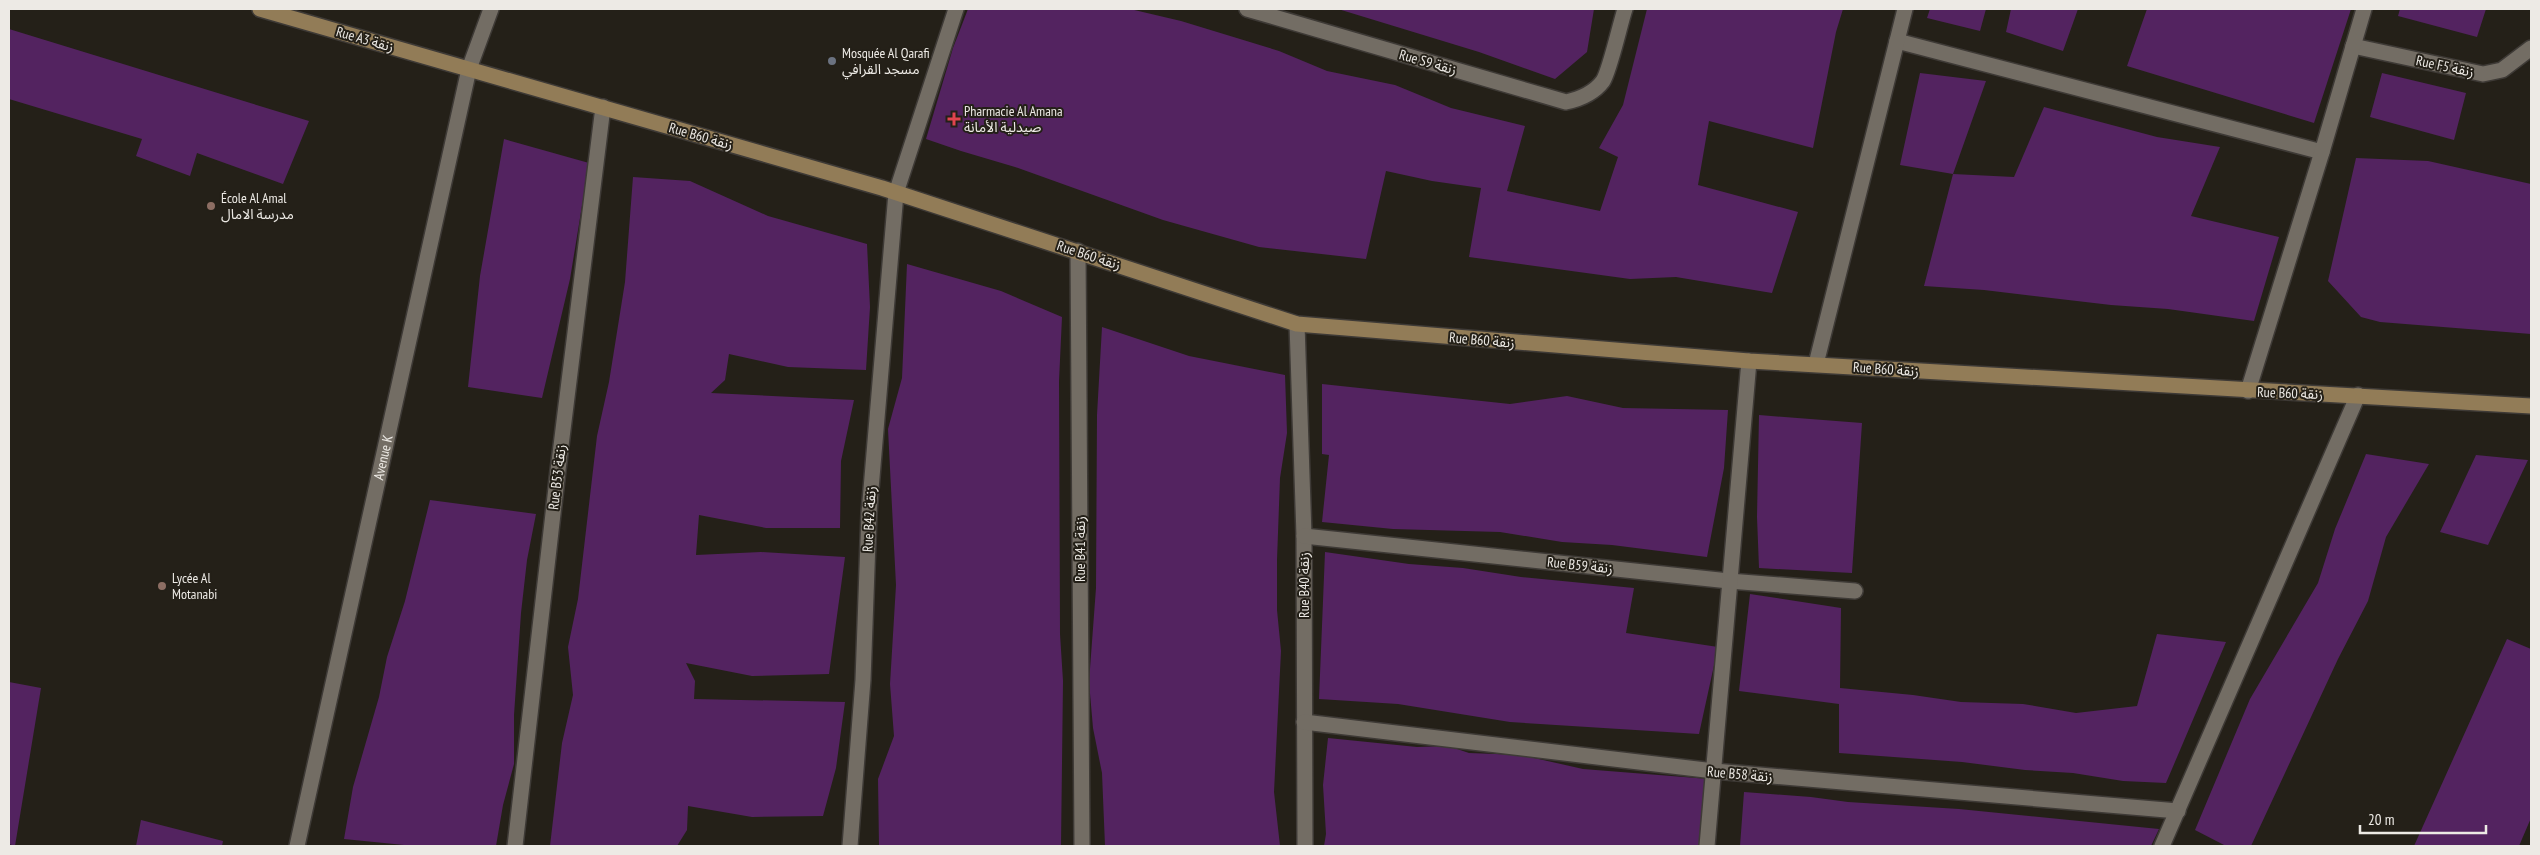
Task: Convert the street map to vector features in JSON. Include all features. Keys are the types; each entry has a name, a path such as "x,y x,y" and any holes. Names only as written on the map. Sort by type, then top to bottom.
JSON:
{"street":[{"name":"Rue A3 زنقة","path":"260,9 469,69"},
{"name":"Avenue K","path":"297,846 469,69 491,9"},
{"name":"Rue B42 زنقة","path":"850,846 863,680 868,512 896,193 956,9"},
{"name":"Rue S9 زنقة","path":"1246,9 1566,102 1579,99 1592,91 1603,80 1625,9"},
{"path":"1816,364 1905,9"},
{"path":"2248,392 2364,9"},
{"path":"1897,41 2322,152"},
{"name":"Rue F5 زنقة","path":"2353,46 2483,74 2502,70 2531,48"},
{"name":"Rue B60 زنقة","path":"469,69 896,193 1298,324 1749,361 2248,392 2358,395 2531,406"},
{"name":"Rue B53 زنقة","path":"516,846 558,470 603,107"},
{"name":"Rue B41 زنقة","path":"1078,251 1082,846"},
{"name":"Rue B40 زنقة","path":"1298,324 1304,536 1305,846"},
{"path":"1708,846 1749,361"},
{"path":"2162,846 2358,395"},
{"name":"Rue B59 زنقة","path":"1304,536 1729,581 1855,591"},
{"name":"Rue B58 زنقة","path":"1304,722 1714,772 2178,811"}],"building":[{"path":"968,9 1130,9 1181,21 1279,51 1327,71 1395,85 1451,108 1525,126 1507,191 1600,211 1618,157 1599,148 1623,105 1647,9 1843,9 1836,32 1813,148 1709,121 1698,185 1798,212 1772,293 1676,277 1630,279 1469,257 1481,188 1432,181 1386,171 1366,259 1259,247 1163,220 1015,167 926,139 953,48"},
{"path":"1338,9 1594,9 1587,52 1555,79 1479,52"},
{"path":"1930,9 1986,9 1980,31 1927,18"},
{"path":"2011,9 2078,9 2063,51 2006,32"},
{"path":"2147,9 2351,9 2314,123 2127,66"},
{"path":"2400,9 2486,9 2477,37 2398,16"},
{"path":"9,29 309,121 283,184 197,153 190,176 136,156 142,139 9,99"},
{"path":"1920,73 1986,81 1953,174 1900,165"},
{"path":"2382,73 2466,93 2454,140 2370,117"},
{"path":"2044,107 2157,137 2220,147 2191,216 2279,237 2254,321 2168,309 2111,305 1984,290 1924,286 1953,174 2014,177"},
{"path":"504,139 589,163 570,279 542,398 468,387 480,276"},
{"path":"2356,158 2428,161 2531,184 2531,334 2380,322 2361,317 2328,281"},
{"path":"633,177 690,181 768,216 867,244 870,307 866,370 788,367 729,354 725,380 711,393 854,400 841,461 840,528 766,528 699,515 696,555 761,552 845,557 829,674 752,676 686,663 695,681 694,699 845,702 836,768 823,816 752,817 688,806 687,830 677,846 550,846 562,743 573,695 568,647 578,599 597,436 609,382 625,282"},
{"path":"907,264 1001,291 1062,317 1059,381 1060,634 1063,681 1061,846 879,846 878,779 894,736 890,684 896,585 888,429 902,378"},
{"path":"1102,327 1189,356 1285,375 1287,433 1280,478 1277,560 1277,610 1281,651 1274,792 1280,846 1105,846 1102,773 1093,728 1089,682 1096,588 1097,415"},
{"path":"1322,384 1510,404 1567,396 1623,408 1728,410 1724,468 1707,557 1612,545 1562,542 1500,532 1393,529 1322,522 1329,455 1322,454"},
{"path":"1759,415 1862,423 1852,573 1759,568 1757,517"},
{"path":"2366,454 2429,464 2386,537 2368,601 2338,659 2251,846 2226,846 2195,830 2250,699 2318,583 2335,529"},
{"path":"2476,455 2528,460 2488,545 2440,532"},
{"path":"430,500 536,514 527,560 521,613 514,715 514,764 503,805 496,846 414,846 344,839 353,787 379,697 387,657 405,601"},
{"path":"1325,552 1409,564 1463,568 1521,577 1634,588 1626,633 1718,647 1699,734 1510,722 1398,704 1319,699"},
{"path":"1750,594 1841,608 1840,688 1961,702 2023,704 2076,713 2137,706 2157,634 2226,642 2166,783 2123,781 2073,773 2025,770 1962,762 1839,753 1839,704 1739,691"},
{"path":"2507,639 2531,649 2531,818 2519,846 2414,846"},
{"path":"9,682 41,688 15,846 9,844"},
{"path":"1328,738 1417,747 1448,746 1469,753 1521,755 1583,769 1709,779 1700,846 1324,846 1326,834 1323,785"},
{"path":"1744,792 1848,802 1959,809 2159,829 2151,846 1740,846"},
{"path":"141,820 223,841 222,846 136,846"}],"place":[{"name":"Mosquée Al Qarafi مسجد القرافي","path":"832,61"},
{"name":"Pharmacie Al Amana صيدلية الأمانة","path":"954,119"},
{"name":"École Al Amal مدرسة الامال","path":"211,206"},
{"name":"Lycée Al Motanabi","path":"162,586"}]}
